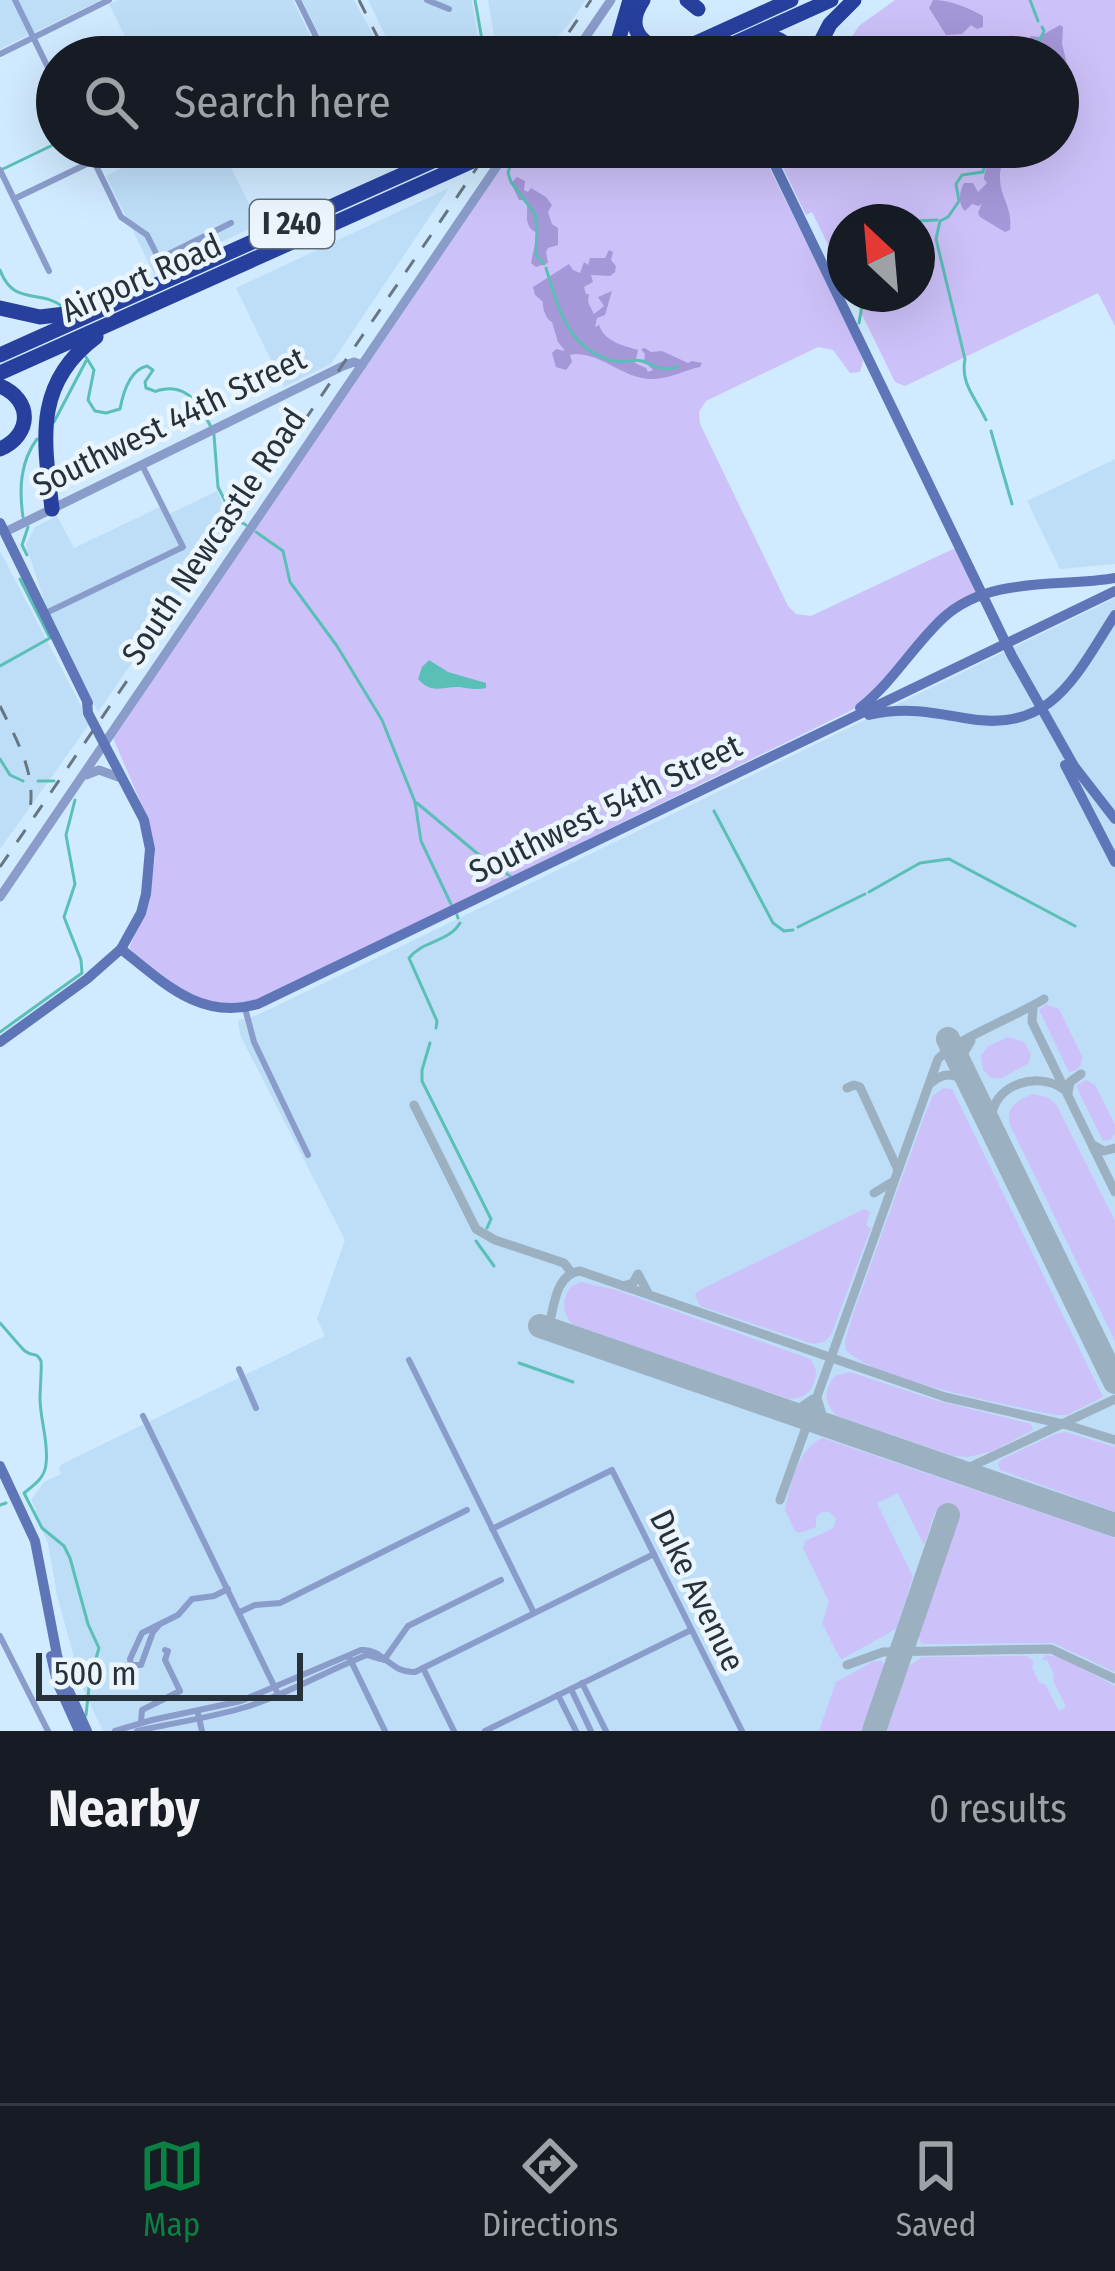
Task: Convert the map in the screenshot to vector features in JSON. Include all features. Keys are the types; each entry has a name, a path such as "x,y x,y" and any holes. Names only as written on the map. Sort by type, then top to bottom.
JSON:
{"highway":[{"path":"617,36 630,0"},
{"path":"640,36 634,22 643,0"},
{"path":"745,30 758,0"},
{"path":"736,36 791,0"},
{"path":"727,36 831,0"},
{"path":"824,36 854,0"},
{"path":"745,30 770,36"},
{"name":"Airport Road","path":"0,373 121,310 437,168"},
{"path":"0,308 49,317 121,310"},
{"path":"52,508 45,437 51,395 73,358 121,310"},
{"name":"Airport Road","path":"0,356 121,310"},
{"path":"0,386 17,397 25,420 18,437 0,449"}],"main road":[{"path":"695,2 712,36"},
{"path":"776,168 988,602 1009,658 1068,763 1115,862"},
{"path":"0,1042 122,949 141,914 150,875 148,835 136,803 95,711 2,530"},
{"path":"842,722 884,687 944,618 968,602 1030,584 1115,578"},
{"name":"Southwest 54th Street","path":"245,1008 1115,591"},
{"path":"842,722 909,709 999,723 1016,720 1071,684 1115,615"},
{"path":"106,741 136,803"},
{"path":"1068,763 1098,805 1115,819"},
{"path":"122,949 190,1001 221,1009 245,1008"},
{"path":"0,1466 27,1538 57,1682 83,1731"}],"street":[{"path":"15,0 36,43"},
{"path":"0,54 109,0"},
{"path":"298,0 316,36"},
{"path":"428,0 449,9"},
{"path":"586,36 610,0"},
{"path":"14,199 78,168"},
{"path":"97,168 122,217 147,235 159,259 231,223"},
{"name":"South Newcastle Road","path":"0,896 493,168"},
{"path":"0,170 49,272"},
{"path":"343,365 354,367 355,376"},
{"name":"Southwest 44th Street","path":"2,530 343,365 362,365"},
{"path":"46,613 183,547 142,465"},
{"path":"77,782 99,770 121,778"},
{"path":"245,1008 254,1042 308,1155"},
{"path":"409,1360 534,1613"},
{"path":"239,1370 256,1408"},
{"path":"143,1416 277,1691"},
{"name":"Duke Avenue","path":"492,1529 612,1470 742,1731"},
{"path":"240,1612 259,1604 280,1603 467,1510"},
{"path":"115,1731 277,1691 367,1649 405,1673 423,1669 654,1555"},
{"path":"383,1660 408,1627 501,1580"},
{"path":"159,1625 139,1667 131,1665 142,1633 178,1616 192,1599 228,1589"},
{"path":"485,1731 691,1630"},
{"path":"0,1636 48,1731"},
{"path":"139,1727 142,1710 181,1691 164,1650 148,1645"},
{"path":"350,1658 385,1731"},
{"path":"423,1669 454,1731"},
{"path":"582,1683 606,1731"},
{"path":"571,1689 591,1731"},
{"path":"558,1695 576,1731"},
{"path":"198,1714 202,1731"}],"shaded area":[{"path":"0,0 101,0 0,49"},
{"path":"118,0 293,0 310,36 125,36 109,4"},
{"path":"302,0 354,0 374,36 320,36"},
{"path":"368,0 472,0 478,36 386,36"},
{"path":"488,0 586,0 558,36 494,36"},
{"path":"895,0 1115,0 1115,326 1098,293 905,386 895,382 861,312 935,312 935,204 827,204 827,242 812,212 806,215 783,168 1079,168 1079,36 852,36"},
{"path":"933,0 983,16 983,27 971,25 962,34 946,35 929,8"},
{"path":"1060,25 1063,27 1062,36 1041,36"},
{"path":"122,168 231,168 259,224 154,274 106,176"},
{"path":"498,168 770,168 827,283 827,312 842,312 863,361 860,372 850,373 833,350 818,347 706,401 699,412 700,424 788,606 796,614 811,616 953,549 976,594 852,710 263,998 224,1003 190,994 129,948 149,903 155,856 147,817 113,738"},
{"path":"1002,168 1010,222 1005,232 980,217 982,203 965,211 960,202 964,183 973,183 978,192 987,183 985,171"},
{"path":"517,177 525,181 524,190 531,188 546,197 552,205 548,212 552,224 558,228 558,245 546,252 548,263 536,267 531,263 537,233 528,222 526,200 519,200 511,183"},
{"path":"449,188 331,364 284,387 236,288"},
{"path":"609,250 615,272 591,275 593,282 584,287 594,314 604,306 598,297 612,291 605,315 597,318 595,327 599,325 615,342 638,350 635,363 648,372 653,370 644,361 641,349 645,348 702,363 700,367 643,378 576,354 570,355 572,362 566,370 556,367 552,353 565,351 533,287 569,264 580,273 584,262 588,265 590,258 605,258"},
{"path":"1115,459 1115,564 1060,569 1027,501"},
{"path":"217,491 230,521 98,712 47,610 26,545 35,527 57,516 74,548 160,507 165,516"},
{"path":"0,551 90,723 0,849"},
{"path":"1115,598 1115,1731 103,1731 82,1687 48,1543 31,1500 44,1482 61,1474 62,1464 325,1336 317,1319 345,1240 240,1035 238,1020 410,942"},
{"path":"429,660 448,672 486,683 486,688 427,686 418,679"},
{"path":"1046,1004 1059,1009 1082,1056 1075,1070 1069,1072 1039,1010"},
{"path":"1008,1037 1024,1042 1031,1054 1029,1063 1002,1078 991,1078 983,1070 981,1056 988,1046"},
{"path":"1086,1080 1095,1085 1115,1125 1110,1140 1103,1141 1076,1086"},
{"path":"943,1088 952,1089 1103,1397 1067,1415 913,1381 884,1372 846,1350 854,1311 921,1125 932,1097"},
{"path":"1032,1094 1056,1104 1115,1221 1115,1341 1010,1125 1011,1109"},
{"path":"864,1209 870,1212 866,1225 871,1228 831,1335 824,1342 813,1344 700,1306 698,1291"},
{"path":"581,1282 805,1357 816,1370 812,1387 801,1397 789,1399 573,1325 564,1302 570,1287"},
{"path":"850,1372 1031,1424 1033,1430 990,1452 954,1456 837,1416 827,1402 828,1386 835,1376"},
{"path":"1066,1432 1115,1447 1115,1512 1000,1470 1002,1459"},
{"path":"823,1438 1115,1538 1115,1672 1053,1643 922,1644 918,1637 958,1519 936,1510 924,1545 898,1493 877,1503 913,1577 896,1629 839,1657 822,1623 829,1602 803,1548 805,1541 834,1528 836,1518 822,1512 816,1517 816,1527 800,1533 785,1510 801,1459"},
{"path":"1045,1655 1060,1657 1115,1686 1115,1731 887,1731 909,1666 922,1657 1027,1656 1059,1711 1066,1707 1047,1660 1042,1660"},
{"path":"874,1661 884,1665 862,1731 819,1731 836,1682"}],"waterway":[{"path":"475,0 481,36"},
{"path":"1030,0 1038,21"},
{"path":"1041,36 1042,27"},
{"path":"3,169 36,153"},
{"path":"509,168 511,182 535,214 536,255 544,264"},
{"path":"984,168 962,175 956,184 959,201 940,221 936,239 967,383 986,420"},
{"path":"546,268 567,325 586,347 617,362 639,360 662,368 678,367"},
{"path":"0,270 12,289 63,307"},
{"path":"859,323 861,312"},
{"path":"86,357 94,370 88,400 95,411 120,409 132,377 147,366 153,370 146,388 182,391 199,406 211,427"},
{"path":"54,422 86,361"},
{"path":"991,431 1012,504"},
{"path":"214,435 218,487 234,518"},
{"path":"23,517 22,476 37,439"},
{"path":"241,522 246,525"},
{"path":"27,555 22,545 28,527"},
{"path":"256,532 283,551 290,582 337,646 382,720 415,802 421,841 451,904"},
{"path":"0,666 50,638 20,579"},
{"path":"0,759 10,775 23,781"},
{"path":"38,781 54,781"},
{"path":"0,1032 82,973 64,917 75,884 66,835 75,800"},
{"path":"417,803 510,876"},
{"path":"714,811 773,923 784,931 793,930"},
{"path":"869,892 920,863 949,859 1075,926"},
{"path":"798,927 865,894"},
{"path":"436,1028 409,958 460,923"},
{"path":"430,1043 422,1081 491,1219 487,1228"},
{"path":"476,1241 494,1266"},
{"path":"0,1323 41,1361 46,1464 41,1477 24,1493 42,1528 64,1546 70,1558 99,1648 86,1715"},
{"path":"519,1363 573,1382"},
{"path":"0,1505 6,1503"}],"taxiway":[{"path":"780,1500 938,1059 1044,999"},
{"path":"1033,1007 1032,1022 1115,1192"},
{"path":"965,1074 962,1056 971,1041"},
{"path":"1068,1093 1070,1082 1081,1074"},
{"path":"931,1083 952,1075 971,1087"},
{"path":"999,1144 992,1115 1009,1088 1042,1081 1063,1089"},
{"path":"847,1088 860,1087 898,1170"},
{"path":"414,1105 476,1229 564,1263 571,1272"},
{"path":"1093,1145 1104,1151 1115,1148"},
{"path":"874,1193 894,1181"},
{"path":"548,1329 560,1285 580,1271 945,1397 1115,1440"},
{"path":"623,1286 633,1283 638,1274 648,1293"},
{"path":"1109,1369 1115,1377"},
{"path":"776,1408 797,1410 813,1399"},
{"path":"949,1467 970,1467 1115,1399"},
{"path":"818,1401 823,1418 838,1429"},
{"path":"847,1665 883,1652 1051,1649 1115,1679"}],"runway":[{"path":"948,1039 1115,1382"},
{"path":"540,1326 1115,1525"},
{"path":"874,1731 948,1515"}],"railway":[{"path":"359,0 377,36"},
{"path":"566,36 591,0"},
{"path":"0,867 477,168"},
{"path":"0,706 29,775 28,819"}]}
